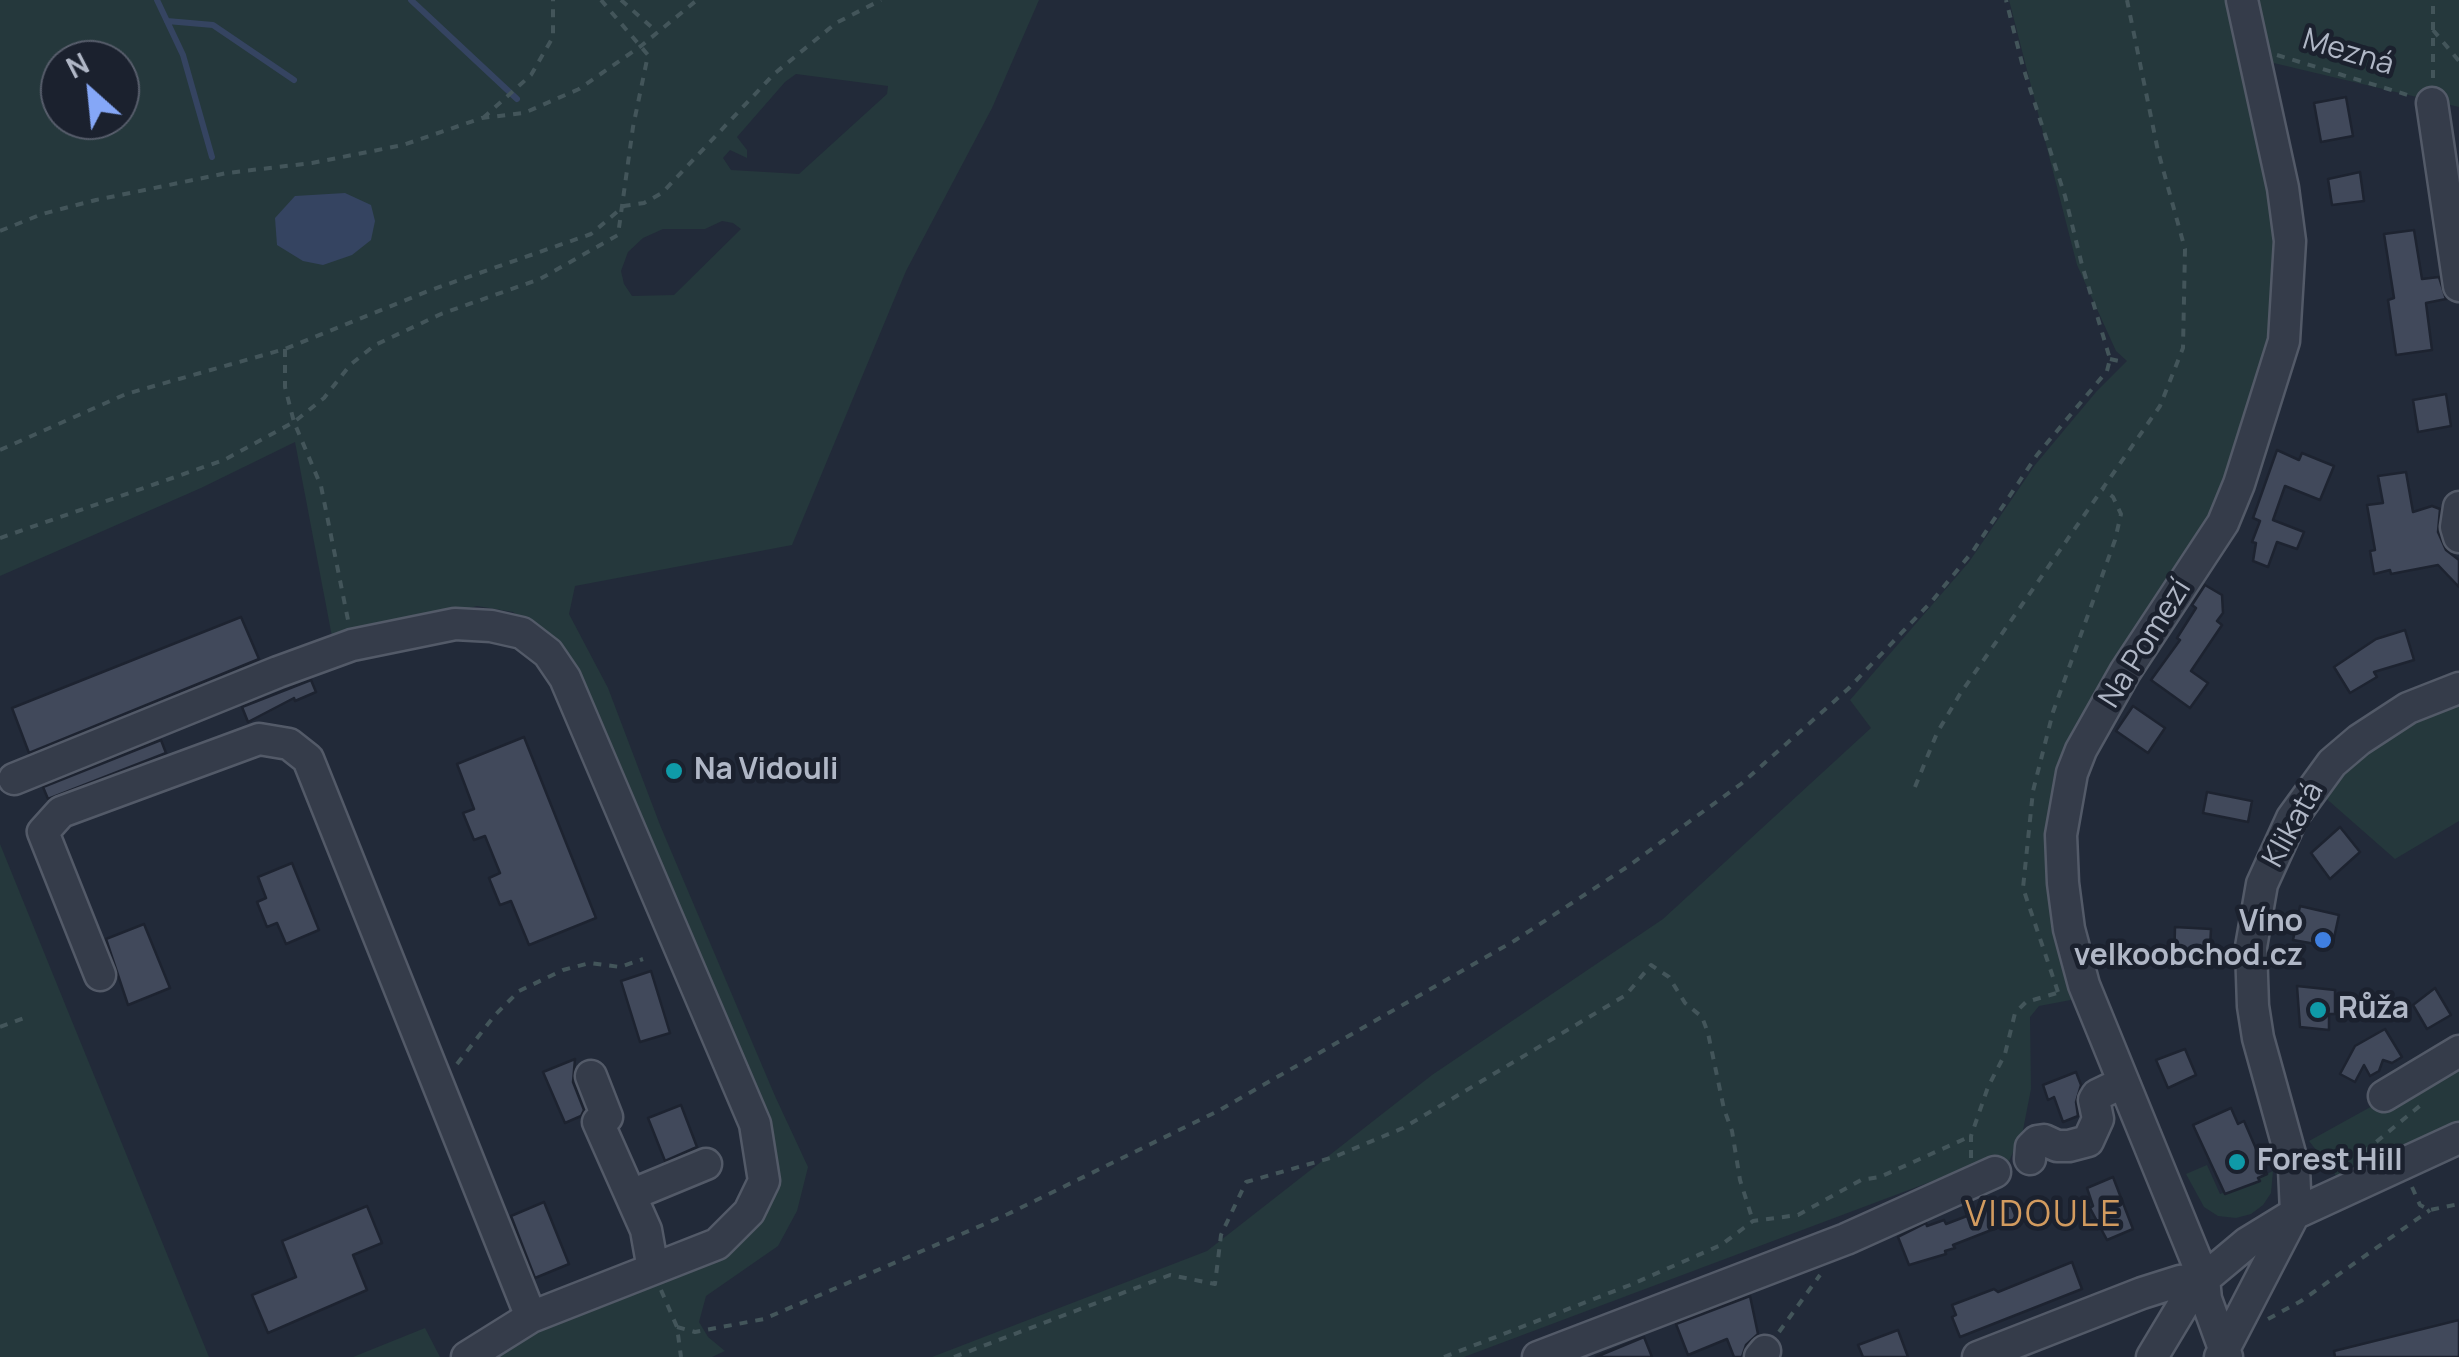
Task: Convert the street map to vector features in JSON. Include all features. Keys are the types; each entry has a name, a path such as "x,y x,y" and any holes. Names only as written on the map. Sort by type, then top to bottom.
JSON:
{"street":[{"name":"Na Pomezí","path":"2224,1355 2206,1299 2204,1279 2084,985 2069,929 2062,836 2072,773 2126,672 2223,523 2251,450 2284,340 2290,241 2283,188 2242,0"},
{"path":"2432,103 2459,286"},
{"path":"2459,506 2459,538"},
{"path":"14,779 344,648 455,624 522,633 548,654 565,678 755,1124 764,1181 749,1212 717,1244 531,1317 467,1357"},
{"name":"Klikatá","path":"2296,1213 2294,1168 2258,1038 2253,1006 2251,947 2262,884 2292,818 2332,762 2408,708 2459,688"},
{"path":"100,975 43,832 61,812 259,739 289,744 308,759 531,1317"},
{"path":"2384,1096 2459,1051"},
{"path":"590,1076 607,1117 598,1122 646,1230 652,1269"},
{"path":"2030,1159 2031,1147 2037,1142 2070,1146 2088,1141 2098,1119 2094,1100 2122,1083"},
{"path":"2152,1357 2170,1324 2204,1279 2247,1243 2296,1213 2459,1138"},
{"path":"630,1195 706,1164"},
{"path":"1538,1357 1846,1238 1983,1177"},
{"path":"2224,1355 2282,1232 2296,1213"},
{"path":"1978,1357 2142,1292 2204,1279"}],"path":[{"path":"482,118 531,75 552,37 553,0"},
{"path":"0,538 224,460 294,422 324,398 350,364 375,345 441,314 540,279 618,235 648,55 602,0"},
{"path":"622,0 657,32"},
{"path":"0,231 42,214 96,200 227,173 312,163 403,145 482,118 524,113 579,89 641,46 697,0"},
{"path":"0,450 126,394 285,348 428,291 592,234 624,206 644,204 662,193 774,74 836,23 882,0"},
{"path":"677,1327 695,1332 764,1318 1008,1214 1218,1111 1514,941 1627,867 1741,784 1848,689 1932,602 1974,551 2037,455 2107,371 2110,359 2006,0"},
{"path":"1915,787 1937,734 1960,694 2160,406 2183,348 2184,248 2158,151 2127,0"},
{"path":"2432,103 2433,0"},
{"path":"2433,30 2459,61"},
{"name":"Mezná","path":"2250,46 2432,103"},
{"path":"285,348 285,387 294,422 321,486 344,648"},
{"path":"2110,359 2124,362"},
{"path":"438,1087 495,1015 520,991 576,966 620,966 643,959"},
{"path":"954,1357 1170,1275 1215,1284 1221,1235 1246,1182 1334,1156 1403,1128 1626,995 1651,965 1669,977 1685,1002 1702,1017 1708,1032 1740,1180 1753,1221"},
{"path":"1983,1177 1971,1136 1988,1087 2006,1054 2014,1014 2026,1002 2084,985"},
{"path":"0,1027 24,1018"},
{"path":"2351,1162 2424,1102"},
{"path":"1444,1357 1630,1285 1722,1244 1753,1221 1798,1215 1861,1180 1880,1176 1971,1136"},
{"path":"2406,1176 2420,1205 2430,1210"},
{"path":"2258,1324 2301,1301 2430,1210 2459,1204"},
{"path":"1763,1354 1823,1270"},
{"path":"669,1309 677,1327 680,1357"}],"green space":[{"path":"0,0 1039,0 992,108 906,271 792,545 575,586 569,614 608,688 660,825 808,1167 797,1211 778,1246 706,1296 699,1322 708,1337 725,1351 712,1357 491,1357 653,1269 685,1268 773,1186 541,631 513,612 477,606 333,642 295,442 201,488 0,576","holes":["796,74 888,86 887,94 799,174 731,170 723,158 730,150 747,158 747,150 737,137","722,221 741,229 674,295 632,296 621,271 628,252 643,238 663,229 705,229"]},
{"path":"2009,0 2233,0 2276,209 2280,316 2229,487 2070,753 2076,999 2039,1006 2030,1017 2031,1089 2023,1130 2006,1168 1962,1170 1464,1357 932,1357 1207,1251 1432,1075 1663,919 1871,728 1850,700 1969,562 2035,465 2127,361 2116,351 2077,265"},
{"path":"2254,0 2459,0 2459,107 2261,60"},
{"path":"2459,698 2459,821 2395,859 2321,794 2366,747"},
{"path":"0,844 67,1009 209,1357 0,1357"},
{"path":"2459,1058 2459,1124 2338,1178 2309,1141"},
{"path":"2207,1165 2220,1194 2259,1181 2258,1178 2273,1171 2271,1193 2251,1214 2236,1218 2218,1216 2204,1207 2186,1174"},
{"path":"425,1328 440,1357 353,1357"}],"water":[{"path":"345,193 371,205 375,221 371,240 352,255 323,265 303,261 277,245 275,218 295,196"}],"building":[{"path":"2346,97 2353,136 2321,142 2314,103"},
{"path":"2360,172 2364,201 2332,205 2328,179"},
{"path":"2414,230 2422,279 2439,277 2446,299 2426,303 2432,350 2396,355 2388,300 2394,298 2384,234"},
{"path":"2446,394 2451,426 2418,432 2413,400"},
{"path":"2277,450 2299,460 2302,453 2334,466 2320,500 2285,486 2273,520 2304,532 2297,549 2277,542 2268,567 2253,561 2256,543 2252,542 2260,521 2253,518"},
{"path":"2406,472 2413,512 2432,506 2440,509 2438,532 2446,550 2459,560 2459,587 2438,565 2374,574 2370,551 2375,550 2367,505 2383,503 2378,476"},
{"path":"2205,585 2222,595 2223,613 2217,621 2222,625 2191,671 2208,683 2190,708 2151,680 2180,640 2177,638 2196,608 2192,605"},
{"path":"241,617 259,659 29,753 12,708"},
{"path":"2405,630 2414,660 2374,672 2377,677 2350,693 2334,667 2376,639"},
{"path":"311,680 316,692 295,701 294,698 248,722 242,707"},
{"path":"2133,706 2165,728 2148,753 2116,731"},
{"path":"524,737 596,918 529,945 511,901 500,905 489,878 500,873 485,836 474,840 463,813 474,809 457,764"},
{"path":"161,740 166,753 48,799 43,787"},
{"path":"2207,792 2252,801 2248,822 2203,813"},
{"path":"2340,827 2360,852 2330,879 2311,853"},
{"path":"292,863 319,930 286,944 277,923 267,927 257,902 266,898 258,877"},
{"path":"2300,906 2339,915 2332,947 2293,940"},
{"path":"144,924 170,988 128,1005 106,939"},
{"path":"2175,927 2211,929 2209,967 2174,966"},
{"path":"651,971 670,1033 640,1042 621,981"},
{"name":"Růža","path":"2297,986 2335,990 2335,1014 2329,1014 2329,1030 2300,1027"},
{"path":"2435,988 2451,1015 2427,1029 2413,1005"},
{"path":"2385,1029 2402,1057 2392,1063 2383,1060 2379,1071 2370,1076 2364,1065 2355,1082 2340,1074 2355,1046"},
{"path":"2185,1049 2196,1075 2168,1088 2156,1060"},
{"path":"575,1059 573,1082 584,1110 581,1116 565,1123 543,1072"},
{"path":"2076,1072 2081,1085 2076,1102 2078,1116 2063,1122 2054,1097 2048,1100 2043,1085"},
{"path":"681,1105 697,1147 665,1161 648,1118"},
{"name":"Forest Hill","path":"2231,1108 2238,1124 2244,1121 2267,1174 2258,1178 2260,1181 2225,1194 2193,1125"},
{"path":"2113,1177 2133,1229 2107,1240 2090,1208 2093,1206 2087,1188"},
{"path":"2009,1200 2017,1220 1953,1245 1955,1248 1945,1251 1946,1254 1909,1265 1898,1237 1926,1223 1927,1226 1944,1220 1946,1224"},
{"path":"544,1202 569,1264 535,1278 511,1216"},
{"path":"367,1206 382,1243 353,1255 367,1290 268,1333 252,1295 296,1277 282,1241"},
{"path":"2072,1262 2082,1289 1960,1337 1952,1305 1994,1289 1998,1292"},
{"path":"1750,1296 1758,1334 1746,1345 1742,1357 1734,1357 1727,1339 1688,1355 1676,1324"},
{"path":"2459,1320 2459,1357 2335,1357 2334,1351"},
{"path":"1898,1330 1908,1357 1863,1357 1858,1345"},
{"path":"1644,1337 1652,1357 1596,1357"}],"waterway":[{"path":"157,0 183,55 212,157"},
{"path":"411,0 517,99"},
{"path":"167,21 213,25 294,80"}],"place":[{"name":"Na Vidouli","path":"674,771"},
{"name":"Víno velkoobchod.cz","path":"2323,940"},
{"name":"Růža","path":"2318,1010"},
{"name":"Forest Hill","path":"2237,1162"}],"district":[{"name":"VIDOULE","path":"2044,1216"}]}
